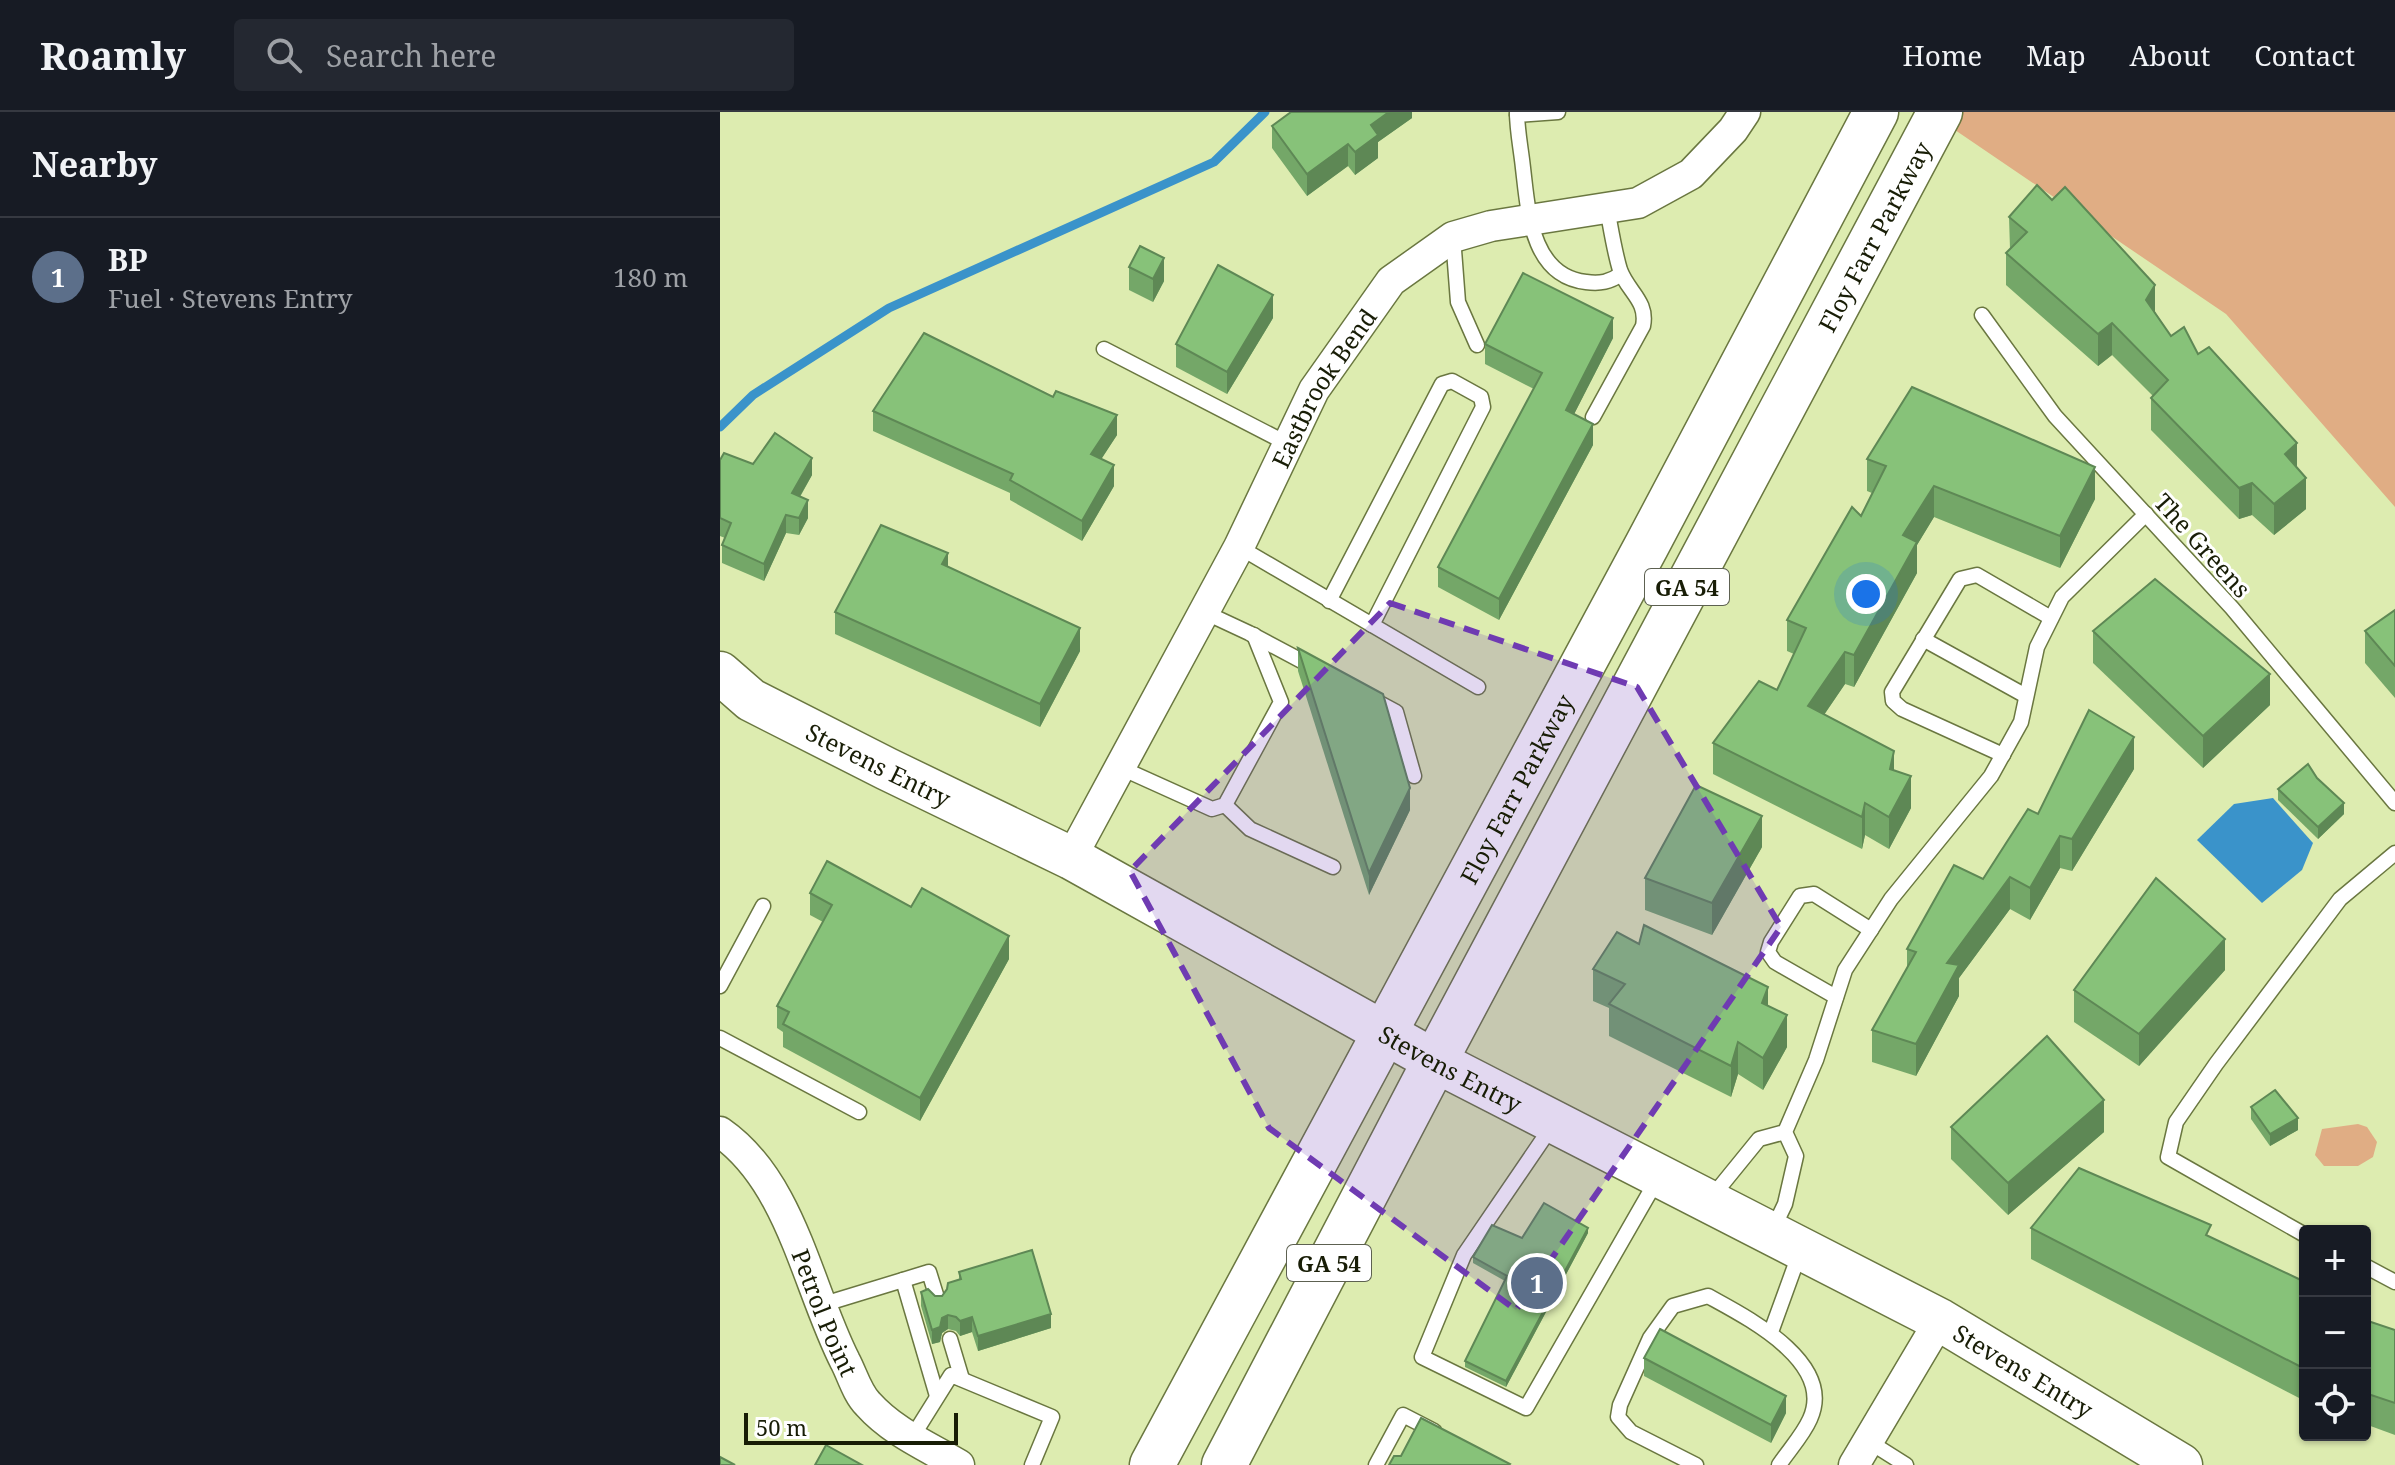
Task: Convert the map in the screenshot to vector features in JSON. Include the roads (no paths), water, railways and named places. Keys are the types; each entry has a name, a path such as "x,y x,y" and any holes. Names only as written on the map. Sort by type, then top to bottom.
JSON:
{"main road":[{"name":"Floy Farr Parkway","path":"1152,1465 1876,112"},
{"name":"Floy Farr Parkway","path":"1224,1465 1435,1061 1940,112"}],"street":[{"name":"Eastbrook Bend","path":"1071,858 1239,547 1314,390 1391,281 1453,237 1491,226 1638,203 1691,174 1733,130 1745,112"},
{"name":"Stevens Entry","path":"720,673 751,700 1071,858 1435,1061 1940,1320 2181,1465"},
{"name":"Petrol Point","path":"720,1132 738,1144 765,1177 799,1247 833,1338 866,1402 911,1439 959,1465"},
{"path":"1861,1453 1940,1320"}],"lane":[{"path":"1558,112 1517,113 1529,220 1540,249 1558,271 1582,282 1599,283 1621,274"},
{"path":"1593,417 1645,317 1641,301 1621,274 1607,208"},
{"path":"1453,237 1458,302 1477,345"},
{"name":"The Greens","path":"1982,315 2055,416 2232,608 2395,803"},
{"path":"1104,349 1290,445"},
{"path":"1329,601 1442,384 1452,381 1481,397 1483,407 1372,625"},
{"path":"1771,1332 1786,1241 1785,1204 1796,1156 1785,1132 1816,1060 1845,970 1891,899 1991,776 2021,722 2037,647 2062,597 2146,514"},
{"path":"1239,547 1478,687"},
{"path":"2003,755 1902,709 1893,701 1892,692 1960,579 1977,575 2051,618"},
{"path":"1204,612 1331,677"},
{"path":"1119,767 1212,809 1225,805 1281,702 1254,635"},
{"path":"1923,639 2026,696"},
{"path":"1357,691 1396,712 1414,776"},
{"path":"1225,805 1250,829 1333,867"},
{"path":"2299,1232 2168,1157 2176,1122 2340,899 2395,853"},
{"path":"1836,997 1775,962 1768,952 1771,942 1800,896 1814,894 1871,930"},
{"path":"720,986 763,906"},
{"path":"720,1038 859,1112"},
{"path":"1555,1122 1464,1255 1422,1357 1526,1408 1659,1176"},
{"path":"1709,1201 1730,1171 1759,1139 1785,1132"},
{"path":"2371,1269 2395,1282"},
{"path":"821,1305 929,1272 938,1301"},
{"path":"903,1280 937,1396"},
{"path":"1696,1465 1631,1432 1618,1417 1620,1405 1650,1338 1673,1306 1708,1296 1771,1332 1808,1372 1814,1393 1811,1417 1779,1465"},
{"path":"950,1339 962,1379"},
{"path":"911,1439 951,1375 1052,1417 1032,1465"},
{"path":"1376,1465 1403,1415 1445,1437"},
{"path":"1861,1453 1906,1465"}],"water":[{"path":"2273,798 2313,843 2302,870 2262,903 2197,840 2234,804"}],"waterway":[{"path":"720,427 753,395 889,308 1214,162 1265,112"}],"place":[{"name":"BP","path":"1537,1283"}]}
